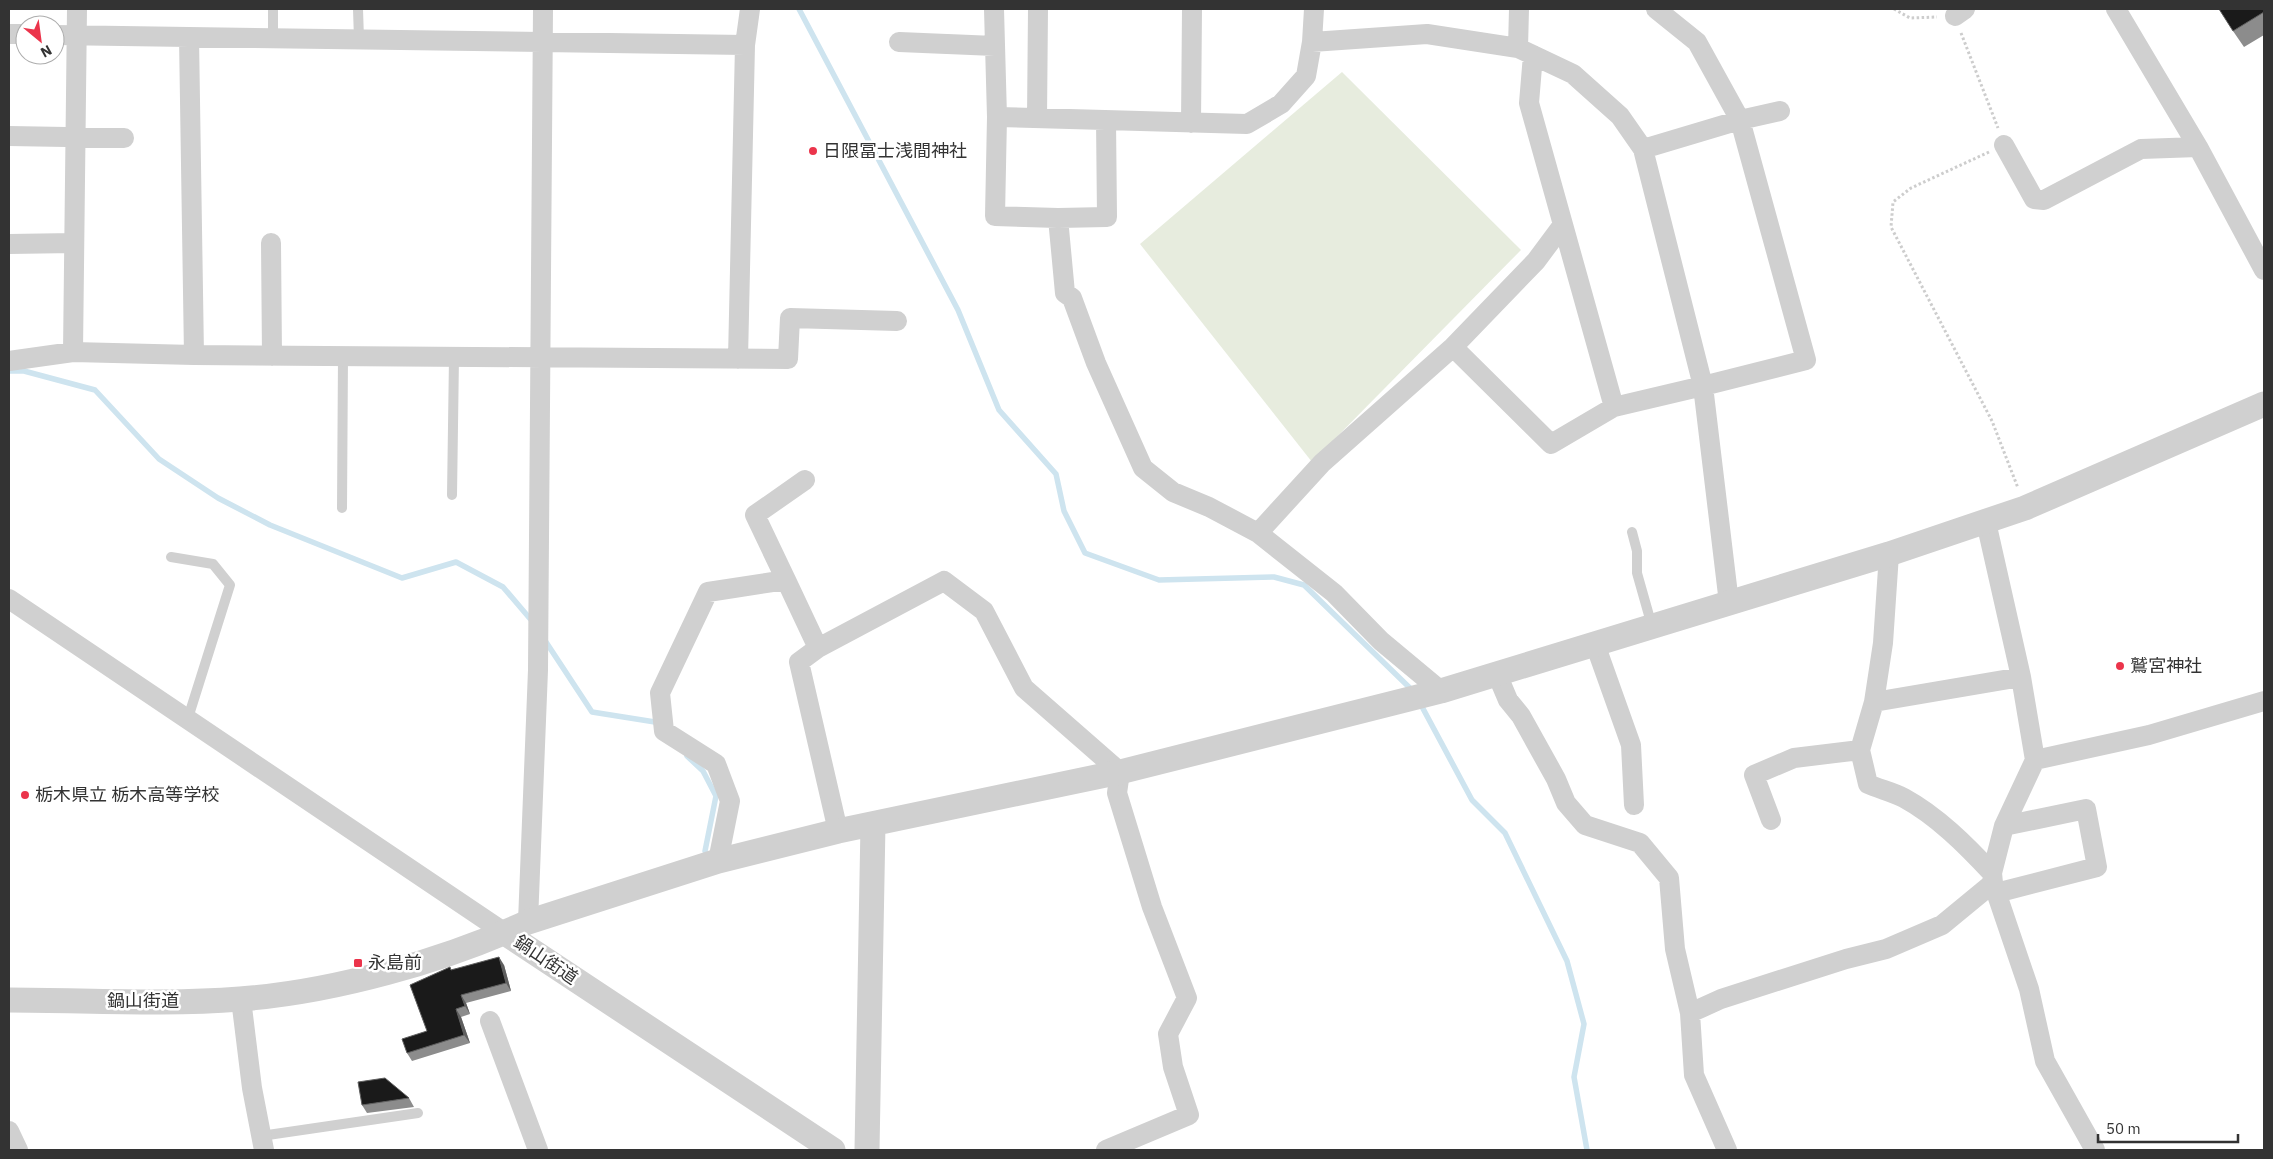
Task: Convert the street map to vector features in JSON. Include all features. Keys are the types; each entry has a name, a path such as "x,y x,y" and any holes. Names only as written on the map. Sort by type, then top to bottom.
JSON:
{"street":[{"path":"73,352 77,9"},
{"path":"528,922 538,670 544,9"},
{"path":"738,359 745,45 750,9"},
{"path":"994,9 997,117 995,216 1107,217 1106,120"},
{"path":"1037,118 1038,9"},
{"path":"1191,123 1192,9"},
{"path":"997,117 1248,124 1280,104 1306,76 1312,42 1314,9"},
{"path":"1518,9 1526,51 1529,103 1614,407"},
{"path":"1453,346 1551,444 1614,407 1806,360 1740,120 1697,42 1656,9"},
{"path":"2116,9 2198,147 2264,270"},
{"path":"65,34 745,45"},
{"path":"1312,42 1426,34 1526,51 1573,74 1620,116 1644,149 1703,386 1729,603"},
{"path":"189,36 194,355"},
{"path":"898,42 995,46"},
{"path":"1644,149 1740,120 1780,111"},
{"path":"9,136 124,138"},
{"path":"2004,145 2034,199 2044,200 2141,148 2198,147"},
{"path":"1058,218 1065,293 1072,298 1096,363 1143,468 1173,492 1210,507 1258,533 1334,593 1381,641 1441,691"},
{"path":"1258,533 1322,463 1453,346 1536,261 1562,226"},
{"path":"9,244 74,243"},
{"path":"271,244 272,356"},
{"path":"9,361 73,352 272,356 788,359 790,318 896,321"},
{"path":"9,599 505,933 528,922 718,861 873,824 1120,772 1441,691 1889,554 1986,522 2025,508 2264,404"},
{"path":"805,480 755,515 818,648"},
{"path":"1986,522 2021,677 2035,760 2004,826 1994,883"},
{"path":"1889,554 1883,642 1874,702 1860,750 1868,784 1904,798 1937,821 1967,846 1994,883 2029,989 2045,1061 2095,1150"},
{"path":"718,861 730,801 716,764 664,731 660,693 708,592 786,580"},
{"path":"838,832 799,662 818,648 944,581 984,611 1024,688 1120,772"},
{"path":"1595,644 1630,745 1634,805"},
{"path":"1497,674 1508,700 1521,716 1556,779 1566,803 1585,825 1640,843 1670,878 1675,949 1690,1013 1694,1075 1727,1150"},
{"path":"1874,702 2021,677"},
{"path":"2035,760 2149,735 2264,701"},
{"path":"1771,820 1754,776 1794,758 1860,750"},
{"path":"1106,1150 1188,1115 1173,1068 1168,1034 1187,998 1152,907 1117,793 1120,772"},
{"path":"1690,1013 1730,996 1846,959 1886,949 1926,932 1942,925 1994,883 2097,867 2086,809 2004,826"},
{"path":"867,1150 873,824"},
{"name":"鍋山街道","path":"9,1000 199,1001 241,999 359,979 416,963 505,933 832,1150"},
{"path":"241,999 252,1088 262,1143"},
{"path":"490,1021 538,1150"},
{"path":"9,1131 18,1150"}],"lane":[{"path":"273,9 273,38"},
{"path":"358,9 359,39"},
{"path":"342,508 343,356"},
{"path":"452,495 454,357"},
{"path":"1632,532 1637,551 1637,573 1652,626"},
{"path":"171,557 213,564 230,585 188,718"},
{"path":"262,1143 418,1113"}],"path":[{"path":"1894,9 1910,18 1960,12 2004,145 1911,188 1893,202 1891,227 1992,421 2025,508"}],"shaded area":[{"path":"1342,72 1521,250 1312,462 1140,244"}],"building":[{"path":"2219,9 2264,9 2264,12 2233,31"},
{"path":"499,957 506,983 461,995 465,1006 456,1009 464,1035 407,1053 402,1039 427,1031 410,985 450,967 451,970"},
{"path":"385,1078 409,1098 362,1105 358,1082"}],"waterway":[{"path":"799,9 958,310 999,410 1056,474 1064,511 1085,553 1159,580 1274,577 1304,585 1413,691"},
{"path":"9,371 24,371 95,390 159,459 218,498 270,525 402,578 456,562 503,587 532,621"},
{"path":"544,639 592,712 655,722 658,726"},
{"path":"1420,703 1472,800 1505,833 1567,961 1584,1024 1574,1077 1587,1150"},
{"path":"687,756 703,771 716,796 705,851"}],"place":[{"name":"日限冨士浅間神社","path":"813,151"},
{"name":"鷲宮神社","path":"2120,666"},
{"name":"栃木県立 栃木高等学校","path":"25,795"},
{"name":"永島前","path":"358,963"}]}
